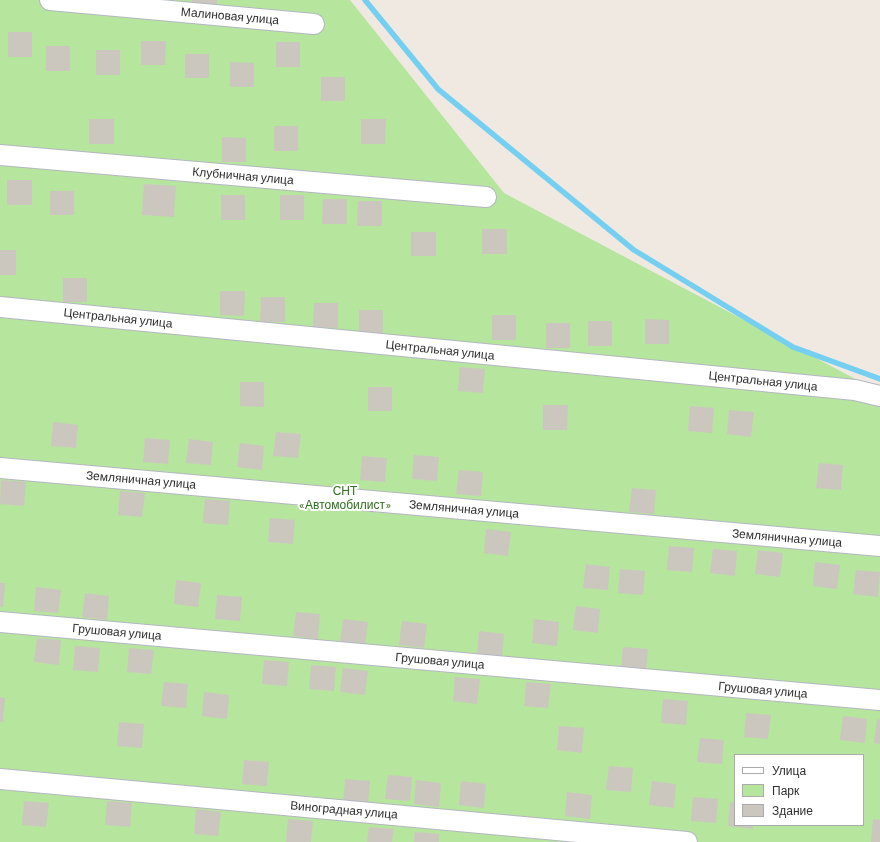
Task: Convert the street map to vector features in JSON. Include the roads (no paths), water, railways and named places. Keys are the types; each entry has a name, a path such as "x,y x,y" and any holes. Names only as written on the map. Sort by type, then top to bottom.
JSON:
{"street":[{"name":"Малиновая улица","path":"50,0 314,24"},
{"name":"Клубничная улица","path":"0,155 486,198"},
{"name":"Центральная улица","path":"0,307 855,390 880,396"},
{"name":"Земляничная улица","path":"0,468 880,546"},
{"name":"Грушовая улица","path":"0,622 880,700"},
{"name":"Виноградная улица","path":"0,779 687,842"}],"waterway":[{"path":"365,0 438,89 634,250 793,347 880,379"}],"park label":[{"name":"СНТ «Автомобилист»","path":"345,498"}]}
